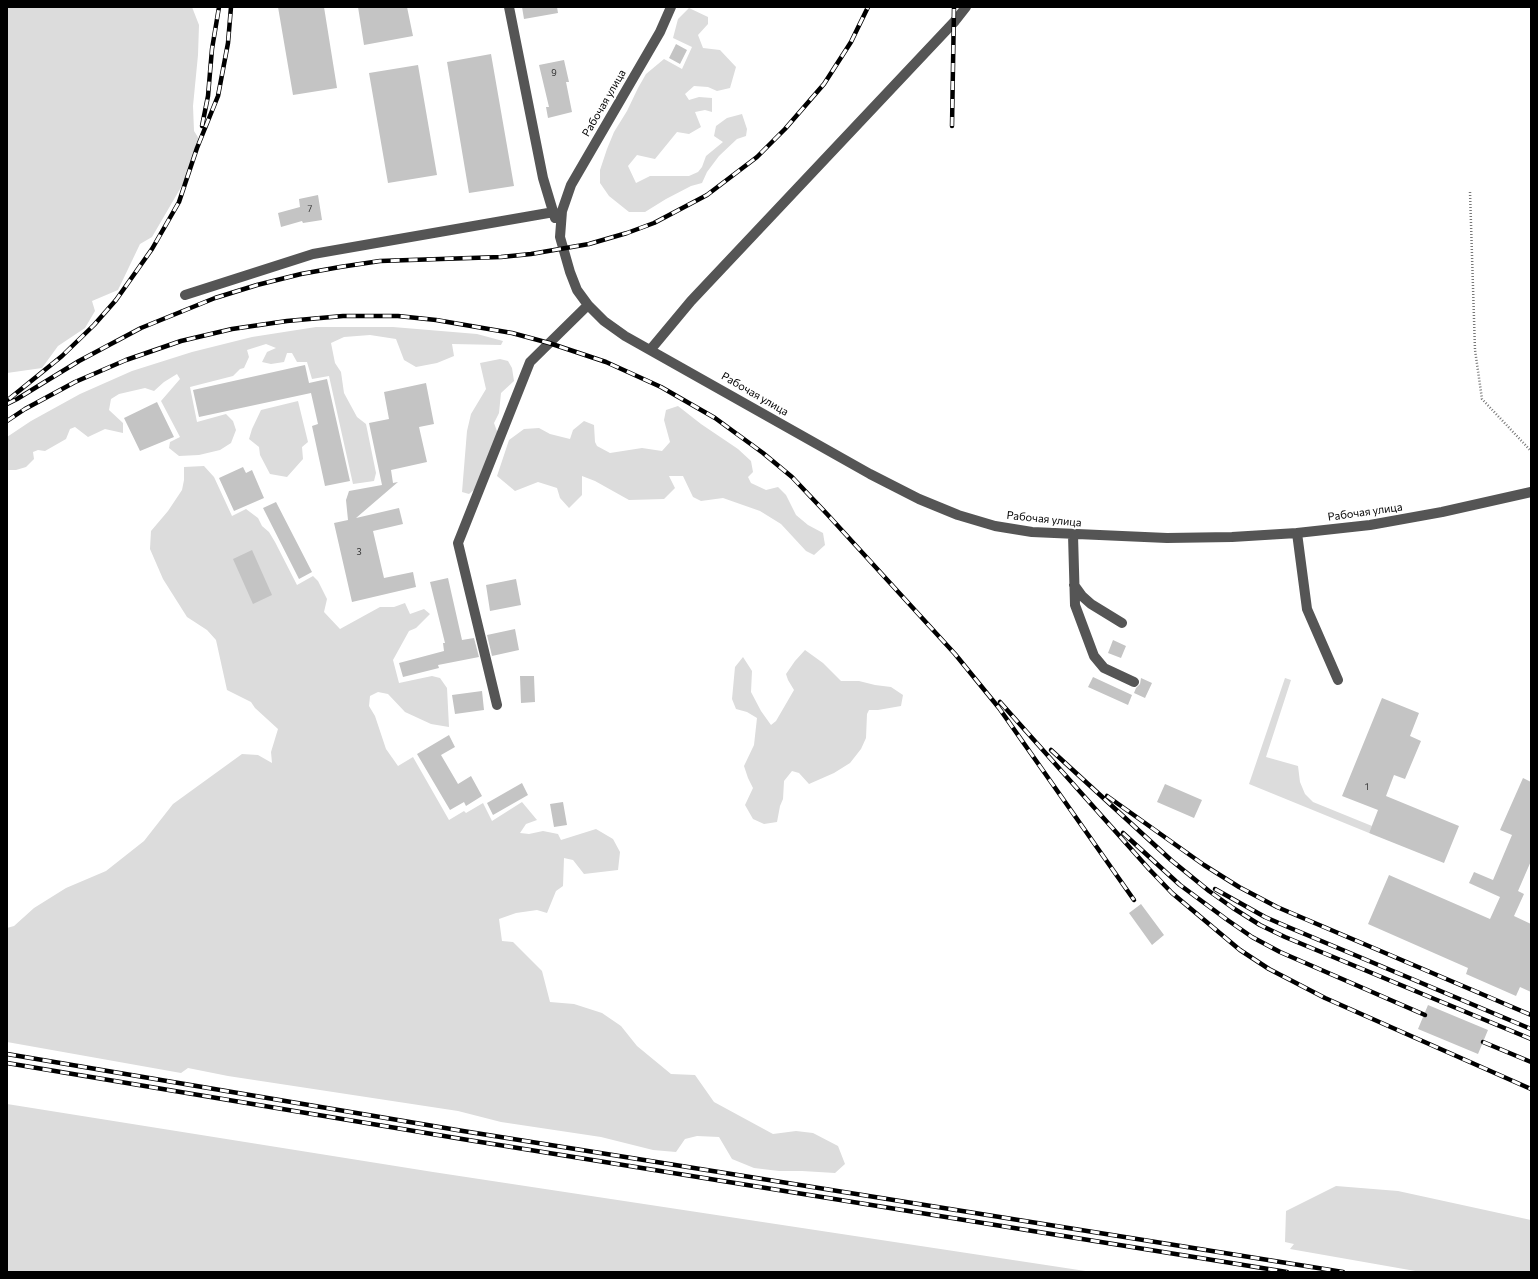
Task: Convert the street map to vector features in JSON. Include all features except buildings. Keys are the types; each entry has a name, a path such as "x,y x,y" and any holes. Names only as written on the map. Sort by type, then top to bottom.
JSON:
{"street":[{"name":"Рабочая улица","path":"509,7 543,178 570,272 577,290 588,305 604,321 625,336 651,349 870,474 919,499 958,515 995,526 1032,532 1167,538 1232,537 1297,533 1370,525 1442,512 1531,492"},
{"name":"Рабочая улица","path":"560,237 562,211 570,185 660,32 671,7"},
{"path":"651,349 691,302 966,7"},
{"path":"185,295 313,254 554,212"},
{"path":"497,705 458,543 530,362 588,305"},
{"path":"1297,533 1307,609 1338,680"},
{"path":"1073,535 1075,606 1094,656 1104,668 1134,682"},
{"path":"1074,584 1082,596 1091,604 1122,623"}],"path":[{"path":"1470,192 1476,350 1482,398 1531,451"}],"shaded area":[{"path":"7,7 192,7 199,25 198,55 193,106 194,131 201,142 187,177 152,237 140,244 118,290 92,301 95,311 85,328 58,346 42,368 7,373"},
{"path":"689,8 708,17 708,24 698,35 703,48 720,50 736,67 730,88 717,91 708,87 694,86 685,94 689,100 699,97 712,98 712,112 705,110 695,112 701,127 689,134 677,132 655,159 637,155 628,166 636,183 650,176 689,176 698,172 702,167 706,156 723,142 714,136 716,126 727,118 742,114 747,129 746,136 737,139 719,156 707,172 702,183 691,186 645,212 629,212 609,196 600,183 600,170 614,132 627,111 646,74 664,59 682,69 692,47 673,38 678,19"},
{"path":"316,327 393,327 477,334 503,341 501,345 452,344 454,356 437,363 416,367 404,360 396,339 370,335 344,337 331,343 335,363 341,372 344,393 357,417 366,424 376,473 374,481 353,484 329,376 312,379 307,362 297,362 292,353 287,353 284,362 271,364 262,362 267,352 276,348 266,344 247,350 249,357 244,368 240,369 233,376 190,387 197,422 226,414 233,421 236,430 231,443 220,450 199,455 179,456 169,448 170,442 180,437 161,401 180,379 177,374 164,382 154,391 145,388 119,394 111,399 109,410 123,423 123,433 105,429 88,437 75,427 70,429 66,439 45,451 38,450 33,452 34,459 26,467 16,470 7,470 7,437 31,421 80,394 132,371 192,352 252,337"},
{"path":"500,359 508,361 512,368 514,381 501,393 499,413 494,423 498,434 474,490 469,494 462,492 467,431 471,414 486,389 480,363"},
{"path":"298,401 308,442 302,447 303,459 287,477 270,474 260,455 259,447 249,439 252,429 261,410"},
{"path":"678,406 701,424 738,449 751,461 753,472 748,477 751,483 766,490 778,487 786,495 796,515 808,525 823,533 825,545 814,555 806,551 781,524 760,511 723,498 701,501 693,497 683,476 669,476 675,488 664,499 629,500 595,481 582,476 582,495 569,508 560,498 557,488 538,482 515,491 497,476 509,440 524,429 539,428 550,434 570,439 573,430 584,421 594,425 595,442 597,446 610,453 642,448 662,451 670,442 664,420 666,410"},
{"path":"204,466 214,477 232,516 246,509 258,518 262,526 269,532 297,585 313,576 318,581 327,599 324,612 340,629 380,607 394,607 405,603 410,614 424,609 430,614 416,628 409,631 393,660 399,683 432,676 440,678 447,688 449,727 431,724 405,712 388,694 378,692 370,696 369,706 375,716 386,749 398,766 413,757 449,820 464,811 466,813 483,803 492,821 522,802 537,820 526,824 520,833 529,834 543,831 558,834 561,840 596,829 613,839 620,852 618,870 584,874 573,860 564,858 563,886 556,891 547,913 537,910 516,913 499,919 502,941 513,942 542,971 550,1002 574,1004 602,1013 621,1026 637,1046 671,1074 695,1075 714,1102 773,1134 796,1131 813,1133 838,1146 845,1164 835,1173 779,1171 754,1168 732,1159 719,1137 697,1136 685,1139 676,1152 653,1150 601,1137 501,1122 458,1111 228,1076 188,1068 181,1073 7,1042 7,928 14,926 34,908 66,888 106,871 144,841 173,804 242,754 258,755 272,763 271,752 278,729 255,708 251,702 227,690 216,640 207,630 187,617 163,579 150,549 151,531 168,511 182,490 184,467"},
{"path":"805,650 823,663 841,681 859,681 891,687 903,695 901,706 869,710 867,714 866,738 861,749 850,763 834,773 809,784 799,773 792,771 784,781 783,799 777,822 764,824 753,819 745,805 753,788 744,766 754,745 757,718 747,712 736,709 732,699 735,667 743,657 752,671 751,692 761,711 771,725 776,721 794,690 786,674"},
{"path":"1285,678 1291,680 1266,757 1298,766 1300,782 1305,794 1313,802 1372,826 1369,833 1249,784"},
{"path":"7,1104 433,1172 1092,1272 7,1272"},
{"path":"1336,1186 1398,1191 1531,1220 1531,1272 1421,1272 1290,1249 1294,1244 1285,1242 1286,1211"}],"railway":[{"path":"202,126 208,96 212,49 219,7"},
{"path":"9,399 62,356 94,325 116,300 152,249 179,202 197,148 218,96 228,43 231,7"},
{"path":"7,404 79,361 141,328 215,298 257,285 301,274 380,261 501,257 531,254 589,244 627,233 654,223 707,195 757,157 785,129 824,84 851,42 868,7"},
{"path":"952,126 954,7"},
{"path":"7,421 25,409 75,382 126,360 181,341 232,329 287,321 343,316 398,316 436,320 512,333 549,343 606,362 661,387 715,418 763,453 792,477 955,654 999,708 1134,900"},
{"path":"1000,702 1172,893 1240,950 1269,969 1325,998 1531,1089"},
{"path":"1051,750 1171,860 1209,891 1260,925 1285,937 1531,1039"},
{"path":"1107,796 1204,865 1239,887 1277,907 1531,1015"},
{"path":"1123,833 1180,885 1252,937 1280,952 1425,1015"},
{"path":"1215,889 1265,917 1531,1029"},
{"path":"1483,1042 1531,1062"},
{"path":"7,1054 463,1131 1343,1272"},
{"path":"7,1063 462,1139 1287,1272"}]}
